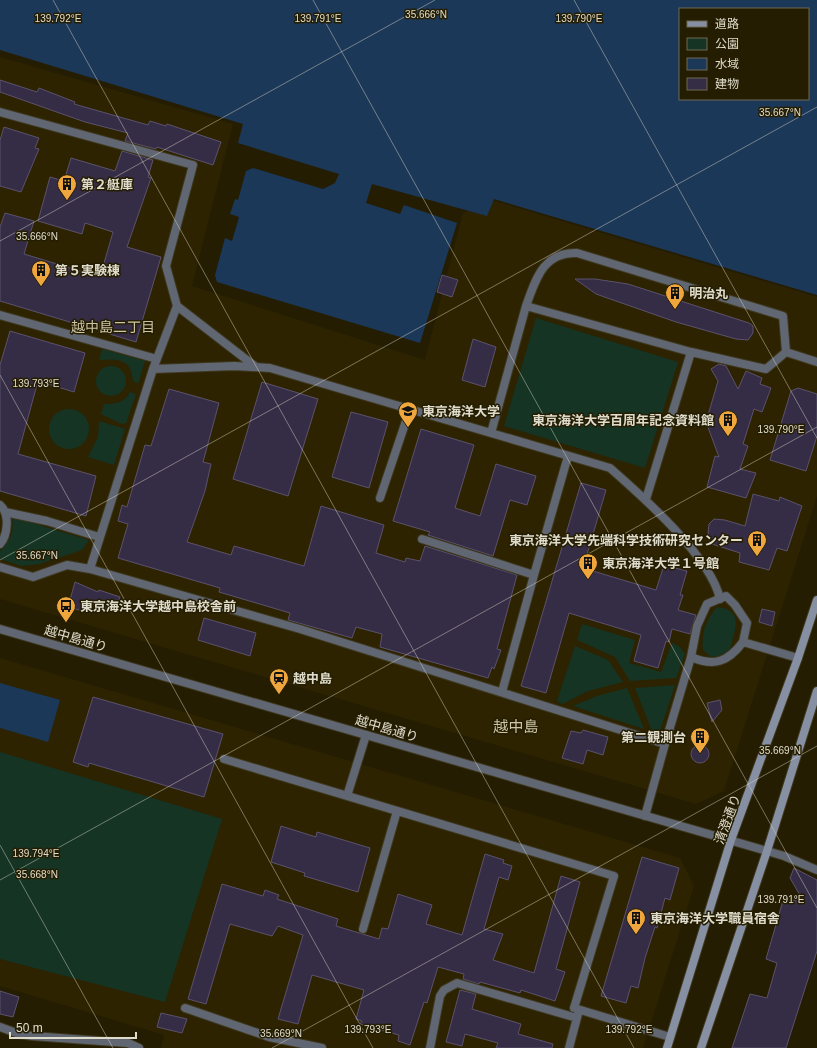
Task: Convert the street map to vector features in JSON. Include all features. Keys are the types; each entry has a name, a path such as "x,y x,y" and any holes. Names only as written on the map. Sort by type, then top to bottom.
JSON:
{"main road":[{"name":"清澄通り","path":"667,1048 731,840 798,658 817,600"},
{"path":"701,1048 767,851 817,691"}],"street":[{"path":"0,112 193,166 166,266 177,306 153,369 90,569"},
{"path":"491,432 526,306 536,280 546,264 564,252 577,252 783,316 786,352"},
{"path":"177,306 256,367"},
{"path":"526,306 691,352 766,369 786,352"},
{"path":"0,315 157,359"},
{"path":"646,499 691,352"},
{"path":"786,352 817,362"},
{"path":"153,369 234,366 270,368 610,468 646,499 701,560 717,587 720,599"},
{"path":"380,498 410,409"},
{"path":"502,692 568,456"},
{"path":"0,505 7,517 4,540 0,544"},
{"path":"5,512 47,521 99,537"},
{"path":"422,539 534,575"},
{"path":"0,567 33,577 67,565 90,569 300,629 665,744"},
{"path":"645,816 691,657 697,626 707,604 726,596 735,604 747,623 743,642 736,651 724,660 705,663 691,657"},
{"name":"越中島通り","path":"0,629 731,840 784,856 817,870"},
{"path":"743,642 798,658"},
{"path":"347,796 366,735"},
{"path":"224,759 614,876 574,1008 578,1014 569,1048"},
{"path":"363,929 397,811"},
{"path":"430,1048 440,996 444,990 457,983 670,1037"},
{"path":"185,1008 268,1037 322,1048"},
{"path":"0,1027 19,1034 128,1043 139,1048"}],"shaded area":[{"name":"東京海洋大学","path":"0,57 233,124 192,286 425,360 463,213 495,201 817,297 817,496 724,791 696,804 0,599"},
{"path":"0,658 680,858 694,886 643,1048 161,1048 164,1035 0,986"}],"green space":[{"path":"536,318 678,362 645,468 504,426"},
{"path":"102,349 145,361 138,384 133,381 132,373 126,364 117,360 99,360"},
{"path":"111,366 122,370 126,381 122,392 111,396 100,392 96,381 100,370"},
{"path":"130,392 136,394 126,423 122,424 101,414 104,404 112,404 122,401"},
{"path":"73,409 80,412 86,418 89,429 88,437 80,446 73,449 65,449 58,446 50,437 49,425 52,418 61,410"},
{"path":"99,421 125,429 114,465 88,457 98,437"},
{"path":"12,517 89,540 82,550 39,564 22,566 0,559 0,551 11,536 13,528"},
{"path":"717,607 724,608 733,613 736,626 729,650 720,655 711,657 703,650 703,638 707,622"},
{"path":"582,624 635,640 629,663 661,672 672,643 679,646 685,654 676,678 630,681 615,657 577,640"},
{"path":"575,646 608,660 623,682 588,691 562,704 557,701"},
{"path":"675,685 659,734 652,731 635,688"},
{"path":"627,688 644,729 573,706 597,696"},
{"path":"0,752 222,819 165,1002 0,959"}],"water":[{"path":"0,0 817,0 817,295 494,199 487,216 372,184 366,203 400,214 404,205 457,223 420,343 217,282 215,275 225,238 232,241 239,217 230,214 235,199 238,200 246,171 253,168 323,189 335,183 339,174 238,143 243,124 0,50"},
{"path":"0,683 60,700 48,742 0,728"}],"building":[{"path":"0,80 37,92 39,88 75,102 74,104 148,125 150,121 166,126 167,124 221,142 213,165 157,147 156,149 125,141 128,133 85,122 0,92"},
{"path":"4,127 39,138 35,148 39,149 21,192 0,186 0,140"},
{"path":"122,151 153,160 148,177 151,178 127,247 161,257 136,342 0,301 0,227 5,213 34,221 24,254 100,277 113,232 85,223 82,234 38,221 50,177 64,181 71,158 115,171"},
{"path":"442,275 458,280 452,297 437,292"},
{"name":"明治丸","path":"575,279 595,279 628,284 749,323 753,326 753,333 748,340 736,339 676,322 596,294"},
{"path":"10,331 85,353 74,392 38,381 18,454 96,476 86,516 0,491 0,365"},
{"path":"473,339 496,347 485,387 462,380"},
{"name":"東京海洋大学百周年記念資料館","path":"719,364 726,366 738,389 746,371 762,378 760,384 771,388 762,412 754,409 743,444 748,446 740,469 756,473 746,498 707,487 715,456 719,457 706,422 718,381 711,369"},
{"path":"262,382 318,399 288,496 233,479"},
{"path":"798,388 817,394 817,436 806,471 770,460 791,391"},
{"path":"169,389 219,403 203,462 211,464 205,491 187,542 231,555 234,546 304,566 321,506 384,525 376,553 405,562 406,558 420,561 425,546 517,575 497,649 501,650 494,669 492,667 488,678 380,647 382,634 356,627 352,638 288,620 290,613 219,592 220,588 118,558 128,524 118,521 122,505 127,507 145,445 151,446"},
{"path":"351,412 388,422 369,488 332,477"},
{"path":"421,429 474,445 455,508 480,516 496,464 536,476 527,505 510,500 493,556 428,535 430,532 393,521"},
{"name":"東京海洋大学１号館","path":"581,483 606,490 583,568 656,590 664,565 687,571 680,595 683,595 678,610 696,615 690,634 672,629 669,642 666,641 658,668 634,661 641,635 569,613 546,693 521,686"},
{"name":"東京海洋大学先端科学技術研究センター","path":"753,494 779,501 780,497 802,506 787,551 777,548 769,570 739,562 740,553 712,544 709,541 709,524 714,519 725,520 745,526"},
{"path":"75,582 98,592 99,590 120,597 115,612 89,603 86,612 68,607"},
{"path":"762,609 775,612 772,626 759,622"},
{"path":"204,618 256,633 250,656 198,640"},
{"path":"93,697 223,734 204,797 89,763 88,767 73,762"},
{"path":"720,700 722,710 712,722 707,703"},
{"path":"583,730 608,737 603,755 587,750 583,764 562,758 571,731 581,733"},
{"name":"第二観測台","path":"696,745 704,745 709,750 707,761 704,763 696,763 691,758 691,750"},
{"path":"281,826 316,837 317,832 370,848 358,892 304,876 305,873 271,862"},
{"path":"485,854 504,860 503,863 512,866 508,880 499,877 484,929 503,934 493,960 534,973 561,876 580,882 556,969 565,972 555,1001 521,990 520,993 480,982 479,984 463,979 464,974 438,967 427,1003 424,1002 410,1045 398,1041 399,1035 360,1024 362,1021 356,1019 364,990 312,975 298,1024 278,1019 303,935 278,926 272,936 230,924 206,1004 188,999 222,884 263,896 265,890 279,895 277,899 338,919 336,926 379,939 382,928 388,929 398,894 432,905 426,924 462,935"},
{"name":"東京海洋大学職員宿舎","path":"642,857 679,868 670,900 665,898 657,928 655,927 645,958 638,988 631,986 626,1003 601,996"},
{"path":"794,868 817,880 817,951 786,1048 732,1048 750,994 767,998 777,963 766,959 784,897 805,904 790,878"},
{"path":"460,990 476,994 472,1009 521,1024 518,1034 553,1044 552,1048 496,1048 498,1043 465,1034 462,1046 446,1042"},
{"path":"0,991 19,997 13,1017 0,1014"},
{"path":"161,1013 187,1019 182,1033 157,1027"}],"place":[{"name":"第２艇庫","path":"67,201"},
{"name":"第５実験棟","path":"41,287"},
{"name":"明治丸","path":"675,310"},
{"name":"東京海洋大学","path":"408,428"},
{"name":"東京海洋大学百周年記念資料館","path":"728,437"},
{"name":"東京海洋大学先端科学技術研究センター","path":"757,557"},
{"name":"東京海洋大学１号館","path":"588,580"},
{"name":"東京海洋大学越中島校舎前","path":"66,623"},
{"name":"越中島","path":"279,695"},
{"name":"第二観測台","path":"700,754"},
{"name":"東京海洋大学職員宿舎","path":"636,935"}],"district":[{"name":"越中島二丁目","path":"113,327"},
{"name":"越中島","path":"516,727"}]}
